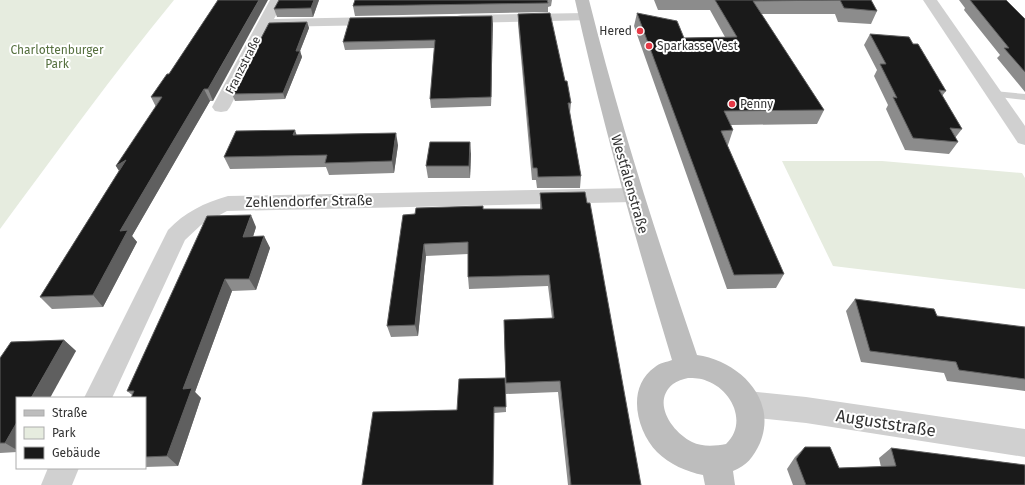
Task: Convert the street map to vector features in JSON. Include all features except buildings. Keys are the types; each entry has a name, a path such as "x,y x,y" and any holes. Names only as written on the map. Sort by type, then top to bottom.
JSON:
{"main road":[{"name":"Westfalenstraße","path":"584,9 601,81 633,195 658,280 687,366"},
{"path":"687,366 701,367 715,372 728,380 740,390 748,404 752,423 748,441 718,473 699,459 682,453 672,446 657,429 650,414 649,399 653,386 661,376 673,369 687,366"}],"street":[{"name":"Franzstraße","path":"221,107 277,0"},
{"path":"930,0 1025,139"},
{"path":"445,20 584,9"},
{"name":"Franzstraße","path":"265,23 390,21"},
{"name":"Zehlendorfer Straße","path":"98,397 176,236 186,224 209,209 228,203 633,195"},
{"name":"Auguststraße","path":"748,404 806,410 1025,444"},
{"path":"56,485 64,469"}],"lane":[{"path":"994,94 1025,97"}],"green space":[{"name":"Charlottenburger Park","path":"0,0 174,0 107,85 0,229"},
{"path":"782,161 882,161 1022,173 1025,178 1025,289 833,266"}],"place":[{"name":"Hered","path":"640,31"},
{"name":"Sparkasse Vest","path":"649,46"},
{"name":"Penny","path":"732,104"}]}
